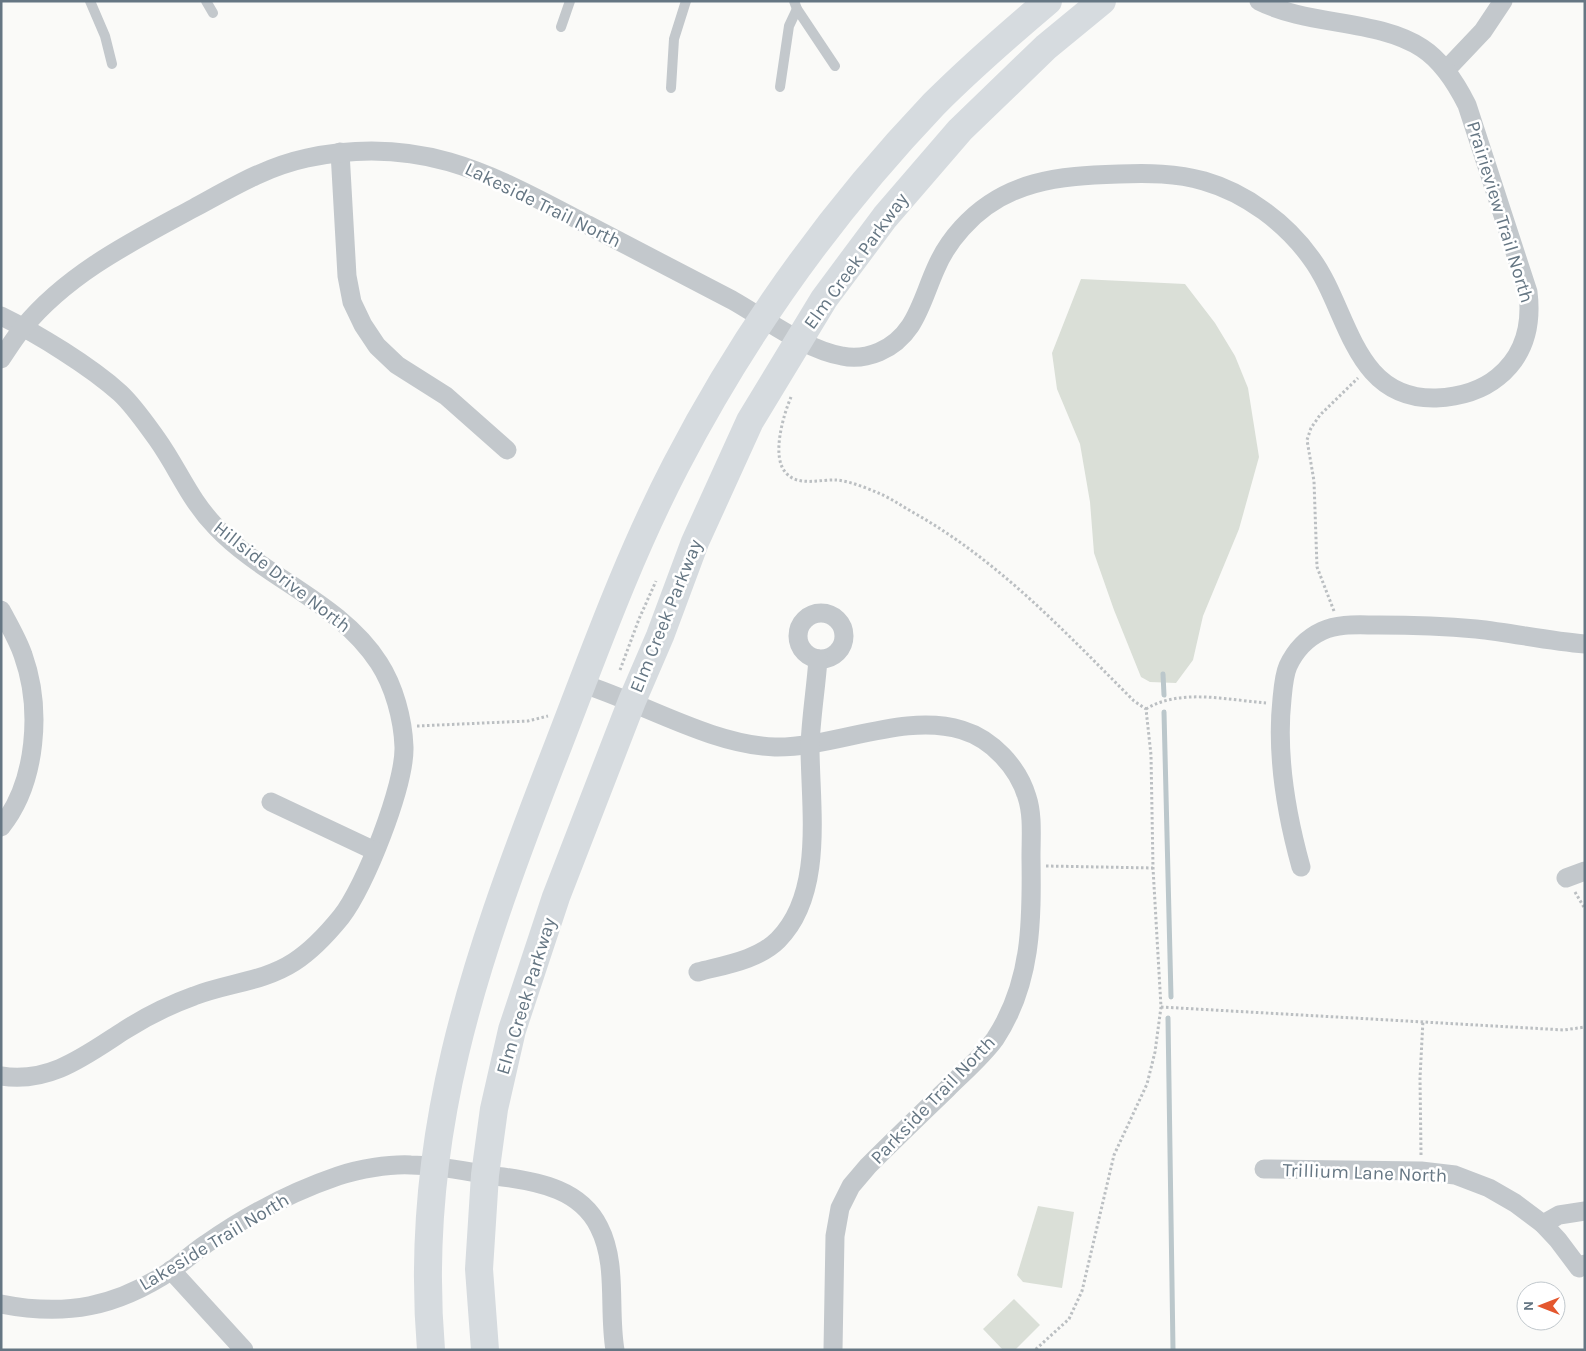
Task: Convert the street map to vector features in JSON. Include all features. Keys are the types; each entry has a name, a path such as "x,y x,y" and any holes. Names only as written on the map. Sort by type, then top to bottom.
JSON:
{"street":[{"name":"Elm Creek Parkway","path":"432,1350 427,1302 427,1244 433,1167 444,1100 472,984 510,871 626,572 676,465 763,318 831,224 935,104 988,53 1048,1"},
{"name":"Elm Creek Parkway","path":"485,1350 479,1269 485,1175 494,1109 512,1030 556,897 632,701 660,636 695,542 750,420 824,299 885,217 960,130 1046,47 1102,1"},
{"name":"Prairieview Trail North","path":"800,338 822,351 844,357 872,355 891,347 908,332 921,308 936,268 948,246 962,228 996,199 1035,182 1064,176 1161,173 1207,182 1236,193 1262,210 1288,231 1320,271 1356,350 1368,368 1379,379 1410,394 1429,398 1469,392 1488,384 1503,373 1516,358 1528,330 1530,310 1528,292 1467,105 1446,70 1422,48 1402,38 1295,14 1259,1"},
{"path":"1446,70 1483,31 1504,1"},
{"name":"Lakeside Trail North","path":"1,359 24,327 62,290 100,260 240,181 305,158 340,152 382,150 429,156 470,167 515,186 800,338"},
{"path":"340,152 347,276 352,302 363,325 377,346 397,365 446,396 507,450"},
{"name":"Hillside Drive North","path":"1,316 24,327 120,393 160,443 198,508 226,538 257,563 338,618 360,639 380,664 392,691 402,727 404,749 399,784 360,887 343,916 295,962 266,976 200,993 170,1005 61,1070 39,1076 15,1078 1,1076"},
{"path":"1,610 24,655 32,688 34,724 30,758 21,792 1,827"},
{"path":"1301,867 1294,840 1282,771 1282,704 1287,667 1297,651 1322,631 1340,625 1411,625 1475,629 1585,644"},
{"path":"698,972 734,963 758,953 778,940 801,902 808,884 812,852 810,744 818,659"},
{"name":"Parkside Trail North","path":"582,684 632,701 703,730 738,741 774,747 810,744 914,726 941,724 985,740 1004,757 1018,777 1028,797 1031,820 1032,918 1022,983 1011,1013 994,1041 868,1166 851,1186 840,1208 835,1236 833,1350"},
{"path":"271,802 375,851"},
{"path":"1566,878 1585,871"},
{"name":"Lakeside Trail North","path":"1,1304 29,1310 72,1310 109,1302 142,1287 171,1270 248,1218 292,1195 339,1176 410,1164 485,1175"},
{"name":"Trillium Lane North","path":"1264,1169 1421,1171 1455,1175 1489,1188 1515,1203 1543,1224 1583,1272"},
{"path":"485,1175 533,1181 562,1190 582,1204 599,1226 608,1250 616,1350"},
{"path":"1543,1224 1559,1215 1585,1211"},
{"path":"171,1270 244,1350"}],"lane":[{"path":"90,1 105,36 112,64"},
{"path":"206,1 213,13"},
{"path":"561,28 570,1"},
{"path":"670,88 674,39 686,1"},
{"path":"796,5 835,66"},
{"path":"780,88 789,26 796,5"}],"path":[{"path":"1340,625 1317,568 1314,482 1307,440 1311,428 1320,416 1368,368"},
{"path":"1146,709 1169,700 1191,698 1225,698 1282,704"},
{"path":"402,727 528,721 549,716 568,722"},
{"path":"1032,866 1153,868"},
{"path":"1160,1007 1423,1020 1564,1030 1585,1027"},
{"path":"1421,1171 1420,1078 1423,1020"}],"shaded area":[{"path":"1081,279 1185,284 1215,323 1235,356 1248,388 1259,457 1239,529 1203,616 1193,660 1176,683 1150,682 1141,677 1114,610 1094,553 1090,502 1080,444 1057,389 1052,353"},
{"path":"1038,1206 1074,1212 1062,1288 1023,1282 1017,1275"},
{"path":"1014,1299 1040,1325 1015,1350 1003,1350 983,1329"}],"waterway":[{"path":"1163,674 1164,695"},
{"path":"1164,712 1171,997"},
{"path":"1168,1018 1173,1350"}]}
